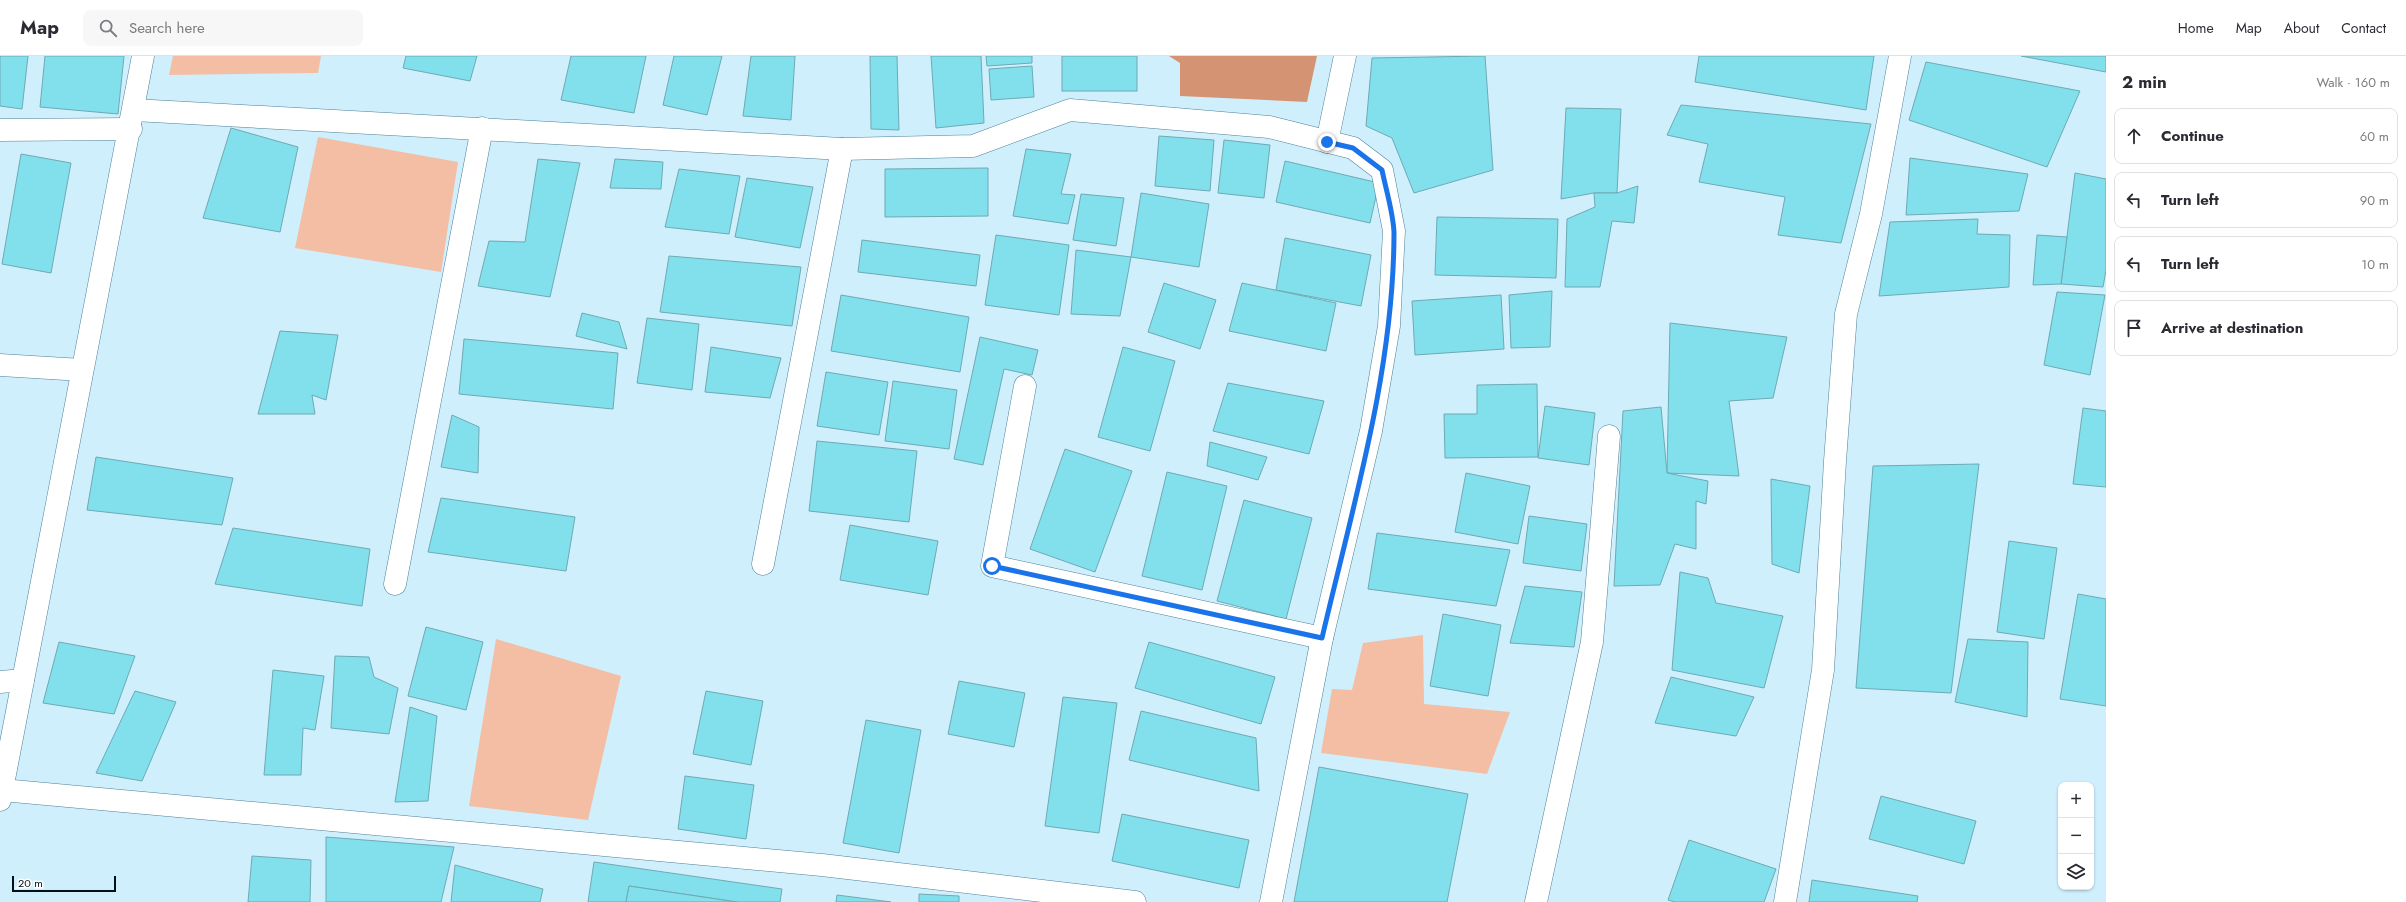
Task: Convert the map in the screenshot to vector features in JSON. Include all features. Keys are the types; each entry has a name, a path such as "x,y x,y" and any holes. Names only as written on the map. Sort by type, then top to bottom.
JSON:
{"street":[{"path":"144,56 82,370 1,795 822,865 1135,902"},
{"path":"1327,142 1345,56"},
{"path":"1785,902 1823,670 1835,461 1846,314 1871,214 1900,56"},
{"path":"0,130 132,119 482,128 842,148 973,146 1070,110 1269,127 1353,148 1382,170 1394,231 1389,326 1371,431 1322,638 1271,902"},
{"path":"395,584 482,128"},
{"path":"763,564 842,148"},
{"path":"0,365 82,370"},
{"path":"1025,386 992,566 1322,638"},
{"path":"1536,902 1592,642 1609,436"},
{"path":"0,682 23,680"}],"shaded area":[{"path":"173,56 321,56 318,73 169,75"},
{"path":"1169,56 1317,56 1307,102 1180,96 1180,63"},
{"path":"318,137 458,162 441,272 295,248"},
{"path":"1423,635 1424,704 1510,712 1487,774 1321,753 1332,689 1352,690 1363,643"},
{"path":"496,639 621,676 588,820 469,806"}],"building":[{"path":"0,56 28,56 22,109 0,106"},
{"path":"45,56 124,56 118,114 40,107"},
{"path":"406,56 477,56 470,81 403,68"},
{"path":"571,56 646,56 634,113 561,100"},
{"path":"674,56 722,56 707,115 663,105"},
{"path":"751,56 795,56 791,120 743,116"},
{"path":"870,56 897,56 899,130 871,129"},
{"path":"931,56 981,56 984,123 936,128"},
{"path":"986,56 1032,56 1032,63 987,66"},
{"path":"1062,56 1137,56 1137,91 1062,91"},
{"path":"1485,56 1493,170 1414,193 1392,138 1366,126 1372,58"},
{"path":"1699,56 1874,56 1866,110 1695,82"},
{"path":"2021,56 2106,56 2106,72"},
{"path":"1926,62 2080,91 2047,167 1909,120"},
{"path":"1032,66 1034,97 991,100 989,69"},
{"path":"1681,105 1871,124 1841,243 1778,235 1785,197 1699,182 1708,144 1667,135"},
{"path":"1566,108 1621,109 1617,193 1594,193 1561,199"},
{"path":"231,128 298,147 280,232 203,218"},
{"path":"1159,136 1214,140 1210,191 1155,186"},
{"path":"1224,140 1270,145 1264,198 1218,193"},
{"path":"1026,149 1071,154 1061,194 1075,195 1068,224 1013,216"},
{"path":"21,154 71,163 51,273 2,264"},
{"path":"1910,158 2028,174 2019,211 1906,215"},
{"path":"538,159 580,163 550,297 478,286 489,241 525,242"},
{"path":"615,159 663,162 661,189 610,188"},
{"path":"1285,161 1379,183 1370,223 1276,202"},
{"path":"988,168 988,216 885,217 885,169"},
{"path":"679,169 740,176 729,234 665,227"},
{"path":"2075,173 2106,179 2106,270 2103,287 2061,284"},
{"path":"747,178 813,187 800,248 735,237"},
{"path":"1638,186 1634,223 1612,221 1600,287 1565,287 1567,219 1595,207 1594,193 1617,193"},
{"path":"1141,193 1209,204 1199,267 1131,257"},
{"path":"1081,194 1124,198 1116,246 1073,240"},
{"path":"1437,217 1558,219 1556,278 1435,275"},
{"path":"1978,219 1977,234 2010,235 2009,287 1879,296 1890,222"},
{"path":"996,235 1069,245 1059,315 985,305"},
{"path":"2037,235 2067,237 2061,284 2033,285"},
{"path":"1285,238 1371,255 1361,306 1276,290"},
{"path":"862,240 980,255 976,286 858,272"},
{"path":"1076,250 1131,257 1120,316 1071,314"},
{"path":"669,256 801,267 792,326 660,312"},
{"path":"1164,283 1216,300 1200,349 1148,332"},
{"path":"1242,283 1336,303 1326,351 1229,331"},
{"path":"1552,291 1550,347 1511,348 1509,295"},
{"path":"2057,292 2105,295 2090,375 2044,365"},
{"path":"841,295 969,317 960,372 831,351"},
{"path":"1501,295 1504,349 1415,355 1412,301"},
{"path":"582,313 619,322 627,349 576,336"},
{"path":"647,318 699,324 692,390 637,383"},
{"path":"1670,323 1787,337 1773,398 1729,401 1739,476 1667,473"},
{"path":"280,331 338,335 326,400 312,395 315,414 258,414"},
{"path":"980,337 1038,350 1032,375 1004,369 983,465 954,459"},
{"path":"464,339 618,353 613,409 459,394"},
{"path":"711,347 781,358 770,398 705,392"},
{"path":"1123,347 1175,361 1150,451 1098,437"},
{"path":"826,372 888,382 879,435 817,426"},
{"path":"893,381 957,390 949,449 885,441"},
{"path":"1228,383 1324,401 1309,454 1213,431"},
{"path":"1537,384 1538,457 1445,458 1444,414 1477,414 1477,385"},
{"path":"1545,406 1595,413 1589,465 1538,458"},
{"path":"1661,407 1667,473 1708,481 1706,504 1696,501 1696,549 1675,544 1660,585 1614,586 1623,411"},
{"path":"2083,408 2106,411 2106,487 2073,484"},
{"path":"452,415 479,427 478,473 441,467"},
{"path":"817,441 917,451 909,522 809,511"},
{"path":"1210,442 1267,457 1258,480 1207,466"},
{"path":"1065,449 1132,471 1095,572 1030,549"},
{"path":"96,457 233,478 222,525 87,510"},
{"path":"1979,464 1951,693 1856,688 1873,466"},
{"path":"1167,472 1227,486 1202,590 1142,576"},
{"path":"1466,473 1530,486 1518,544 1455,532"},
{"path":"1771,479 1810,486 1799,573 1772,564"},
{"path":"441,498 575,517 566,571 428,552"},
{"path":"1244,500 1312,518 1286,619 1217,601"},
{"path":"1529,516 1587,524 1581,571 1523,563"},
{"path":"850,525 938,541 928,595 840,580"},
{"path":"233,528 370,549 362,606 215,584"},
{"path":"1377,533 1510,550 1496,606 1368,589"},
{"path":"2009,541 2057,548 2044,639 1997,632"},
{"path":"1680,572 1708,578 1716,603 1783,616 1764,688 1672,670"},
{"path":"1525,586 1582,592 1574,647 1510,643"},
{"path":"2078,594 2106,599 2106,706 2060,699"},
{"path":"1443,614 1501,625 1488,696 1430,686"},
{"path":"426,627 483,642 466,710 408,696"},
{"path":"1968,639 2028,642 2027,717 1955,702"},
{"path":"59,642 135,656 114,714 43,703"},
{"path":"1149,642 1275,677 1261,724 1135,688"},
{"path":"335,656 369,657 374,677 398,688 389,734 331,728"},
{"path":"273,670 324,676 315,730 303,728 301,775 264,775"},
{"path":"1671,677 1754,697 1736,736 1655,723"},
{"path":"959,681 1025,693 1014,747 948,734"},
{"path":"135,691 176,702 142,781 96,773"},
{"path":"706,691 763,701 751,765 693,754"},
{"path":"1063,697 1117,703 1099,833 1045,826"},
{"path":"410,707 437,716 428,801 395,802"},
{"path":"1141,711 1256,738 1259,791 1129,760"},
{"path":"866,720 921,730 899,853 843,843"},
{"path":"1319,767 1468,794 1447,902 1294,902"},
{"path":"685,776 754,785 746,839 678,829"},
{"path":"1881,796 1976,821 1964,864 1869,839"},
{"path":"1122,814 1249,840 1239,888 1112,861"},
{"path":"326,837 454,847 441,902 326,902"},
{"path":"1689,840 1776,869 1764,902 1675,902 1668,900"},
{"path":"252,856 311,860 310,902 248,902"},
{"path":"594,862 782,889 780,902 737,902 629,886 626,902 588,902"},
{"path":"455,865 543,889 540,902 451,902"},
{"path":"1812,880 1918,896 1917,902 1809,902"},
{"path":"629,886 737,902 626,902"},
{"path":"919,894 959,896 959,902 919,902"},
{"path":"837,895 891,902 836,902"}],"route":[{"path":"992,566 1322,638 1371,431 1389,326 1394,231 1382,170 1353,148 1327,142"}]}
